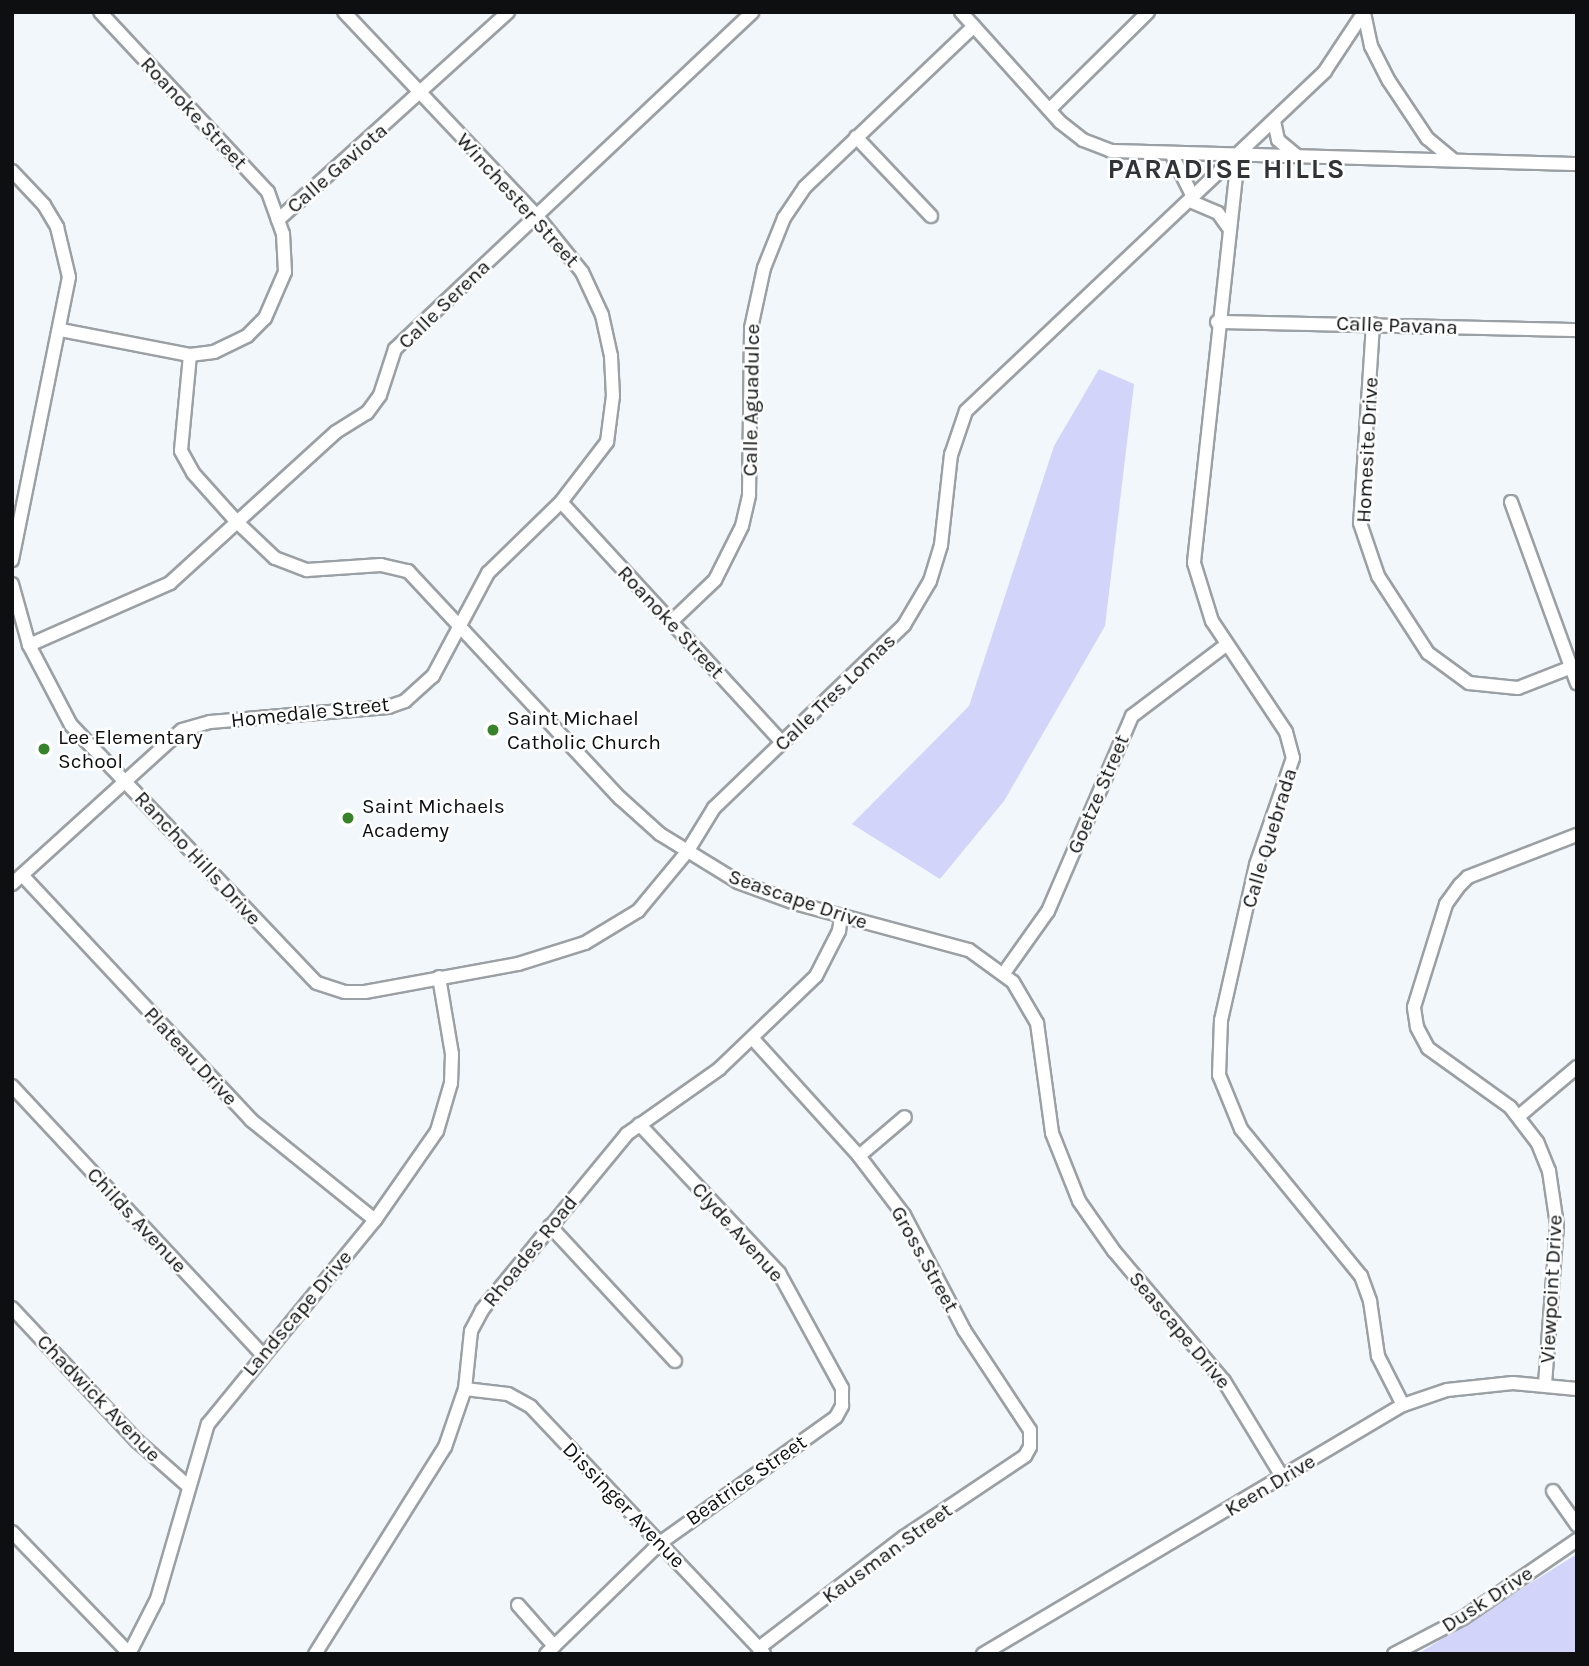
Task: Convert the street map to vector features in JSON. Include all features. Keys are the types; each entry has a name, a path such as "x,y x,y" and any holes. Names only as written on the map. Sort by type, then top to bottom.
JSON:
{"street":[{"name":"Winchester Street","path":"344,12 536,215 590,285 602,315 612,366 607,442 561,502 488,573 458,622"},
{"name":"Calle Gaviota","path":"61,330 190,355 237,342 272,308 285,272 278,220 508,12"},
{"name":"Calle Serena","path":"29,645 170,583 336,432 367,412 380,396 395,349 752,12"},
{"path":"961,12 1050,109 1093,145 1111,151 1238,157 1452,159 1577,164"},
{"path":"1050,109 1148,12"},
{"path":"1364,12 1371,46 1389,81 1427,138 1452,159"},
{"name":"Calle Tres Lomas","path":"439,977 536,960 599,937 638,911 687,852 713,808 891,641 930,581 941,545 951,455 967,411 1238,157 1325,71 1364,12"},
{"name":"Roanoke Street","path":"106,14 268,192 278,220"},
{"name":"Calle Aguadulce","path":"671,622 715,580 742,526 749,495 751,328 771,248 805,187 974,26"},
{"path":"1274,121 1278,139 1298,157"},
{"path":"856,137 931,216"},
{"path":"1171,153 1191,199 1218,213 1229,228"},
{"name":"Calle Quebrada","path":"1238,157 1217,322 1194,563 1201,596 1226,645 1286,732 1293,758 1256,865 1221,1020 1219,1075 1241,1129 1361,1276 1370,1301 1378,1356 1403,1405"},
{"path":"12,171 44,205 62,240 69,277 61,330 12,560"},
{"name":"Calle Pavana","path":"1217,322 1577,330"},
{"name":"Homesite Drive","path":"1373,324 1360,523 1378,576 1429,653 1460,679 1509,689 1574,666"},
{"name":"Seascape Drive","path":"190,355 181,452 193,472 237,522 275,558 298,568 381,565 408,571 620,798 687,852 738,882 841,916 969,950 1004,973 1021,991 1037,1023 1050,1125 1079,1201 1114,1251 1224,1381 1283,1478"},
{"name":"Roanoke Street","path":"561,502 782,742"},
{"path":"1511,502 1574,666 1577,683"},
{"name":"Rancho Hills Drive","path":"12,584 29,645 57,707 317,983 355,993 439,977"},
{"name":"Homedale Street","path":"17,880 182,730 210,722 388,707 405,701 433,676 458,622"},
{"name":"Goetze Street","path":"1004,973 1048,911 1132,716 1226,645"},
{"name":"Viewpoint Drive","path":"1545,1384 1558,1225 1547,1164 1519,1116 1428,1048 1417,1027 1415,997 1446,904 1468,877 1577,835"},
{"name":"Plateau Drive","path":"17,880 251,1120 375,1220"},
{"name":"Rhoades Road","path":"314,1654 445,1447 465,1389 471,1331 482,1310 604,1158 639,1124 754,1039 816,976 839,931 841,916"},
{"name":"Landscape Drive","path":"129,1653 157,1599 208,1424 262,1354 375,1220 437,1131 446,1106 452,1054 439,977"},
{"name":"Gross Street","path":"754,1039 859,1156 904,1215 964,1330 1030,1430 1030,1447 1017,1461"},
{"path":"1519,1116 1577,1067"},
{"name":"Childs Avenue","path":"12,1086 262,1354"},
{"path":"859,1156 905,1117"},
{"name":"Clyde Avenue","path":"639,1124 779,1273 842,1388"},
{"path":"550,1226 675,1361"},
{"name":"Chadwick Avenue","path":"12,1308 136,1441 188,1486"},
{"name":"Keen Drive","path":"983,1654 1403,1405 1447,1390 1545,1384 1577,1390"},
{"name":"Beatrice Street","path":"550,1650 660,1543 836,1417 842,1406 842,1388"},
{"name":"Dissinger Avenue","path":"465,1389 508,1394 531,1407 762,1651"},
{"name":"Kausman Street","path":"762,1651 904,1537 1017,1461"},
{"path":"1553,1491 1577,1525"},
{"path":"12,1532 129,1653"},
{"name":"Dusk Drive","path":"1394,1654 1462,1618 1577,1540"},
{"path":"518,1605 550,1650"}],"shaded area":[{"path":"1099,369 1134,384 1105,626 1004,801 940,879 852,824 969,706 1054,446"},
{"path":"1577,1554 1577,1654 1418,1654"}],"place":[{"name":"Saint Michael Catholic Church","path":"493,730"},
{"name":"Lee Elementary School","path":"44,749"},
{"name":"Saint Michaels Academy","path":"348,818"}],"district":[{"name":"PARADISE HILLS","path":"1227,169"}]}
